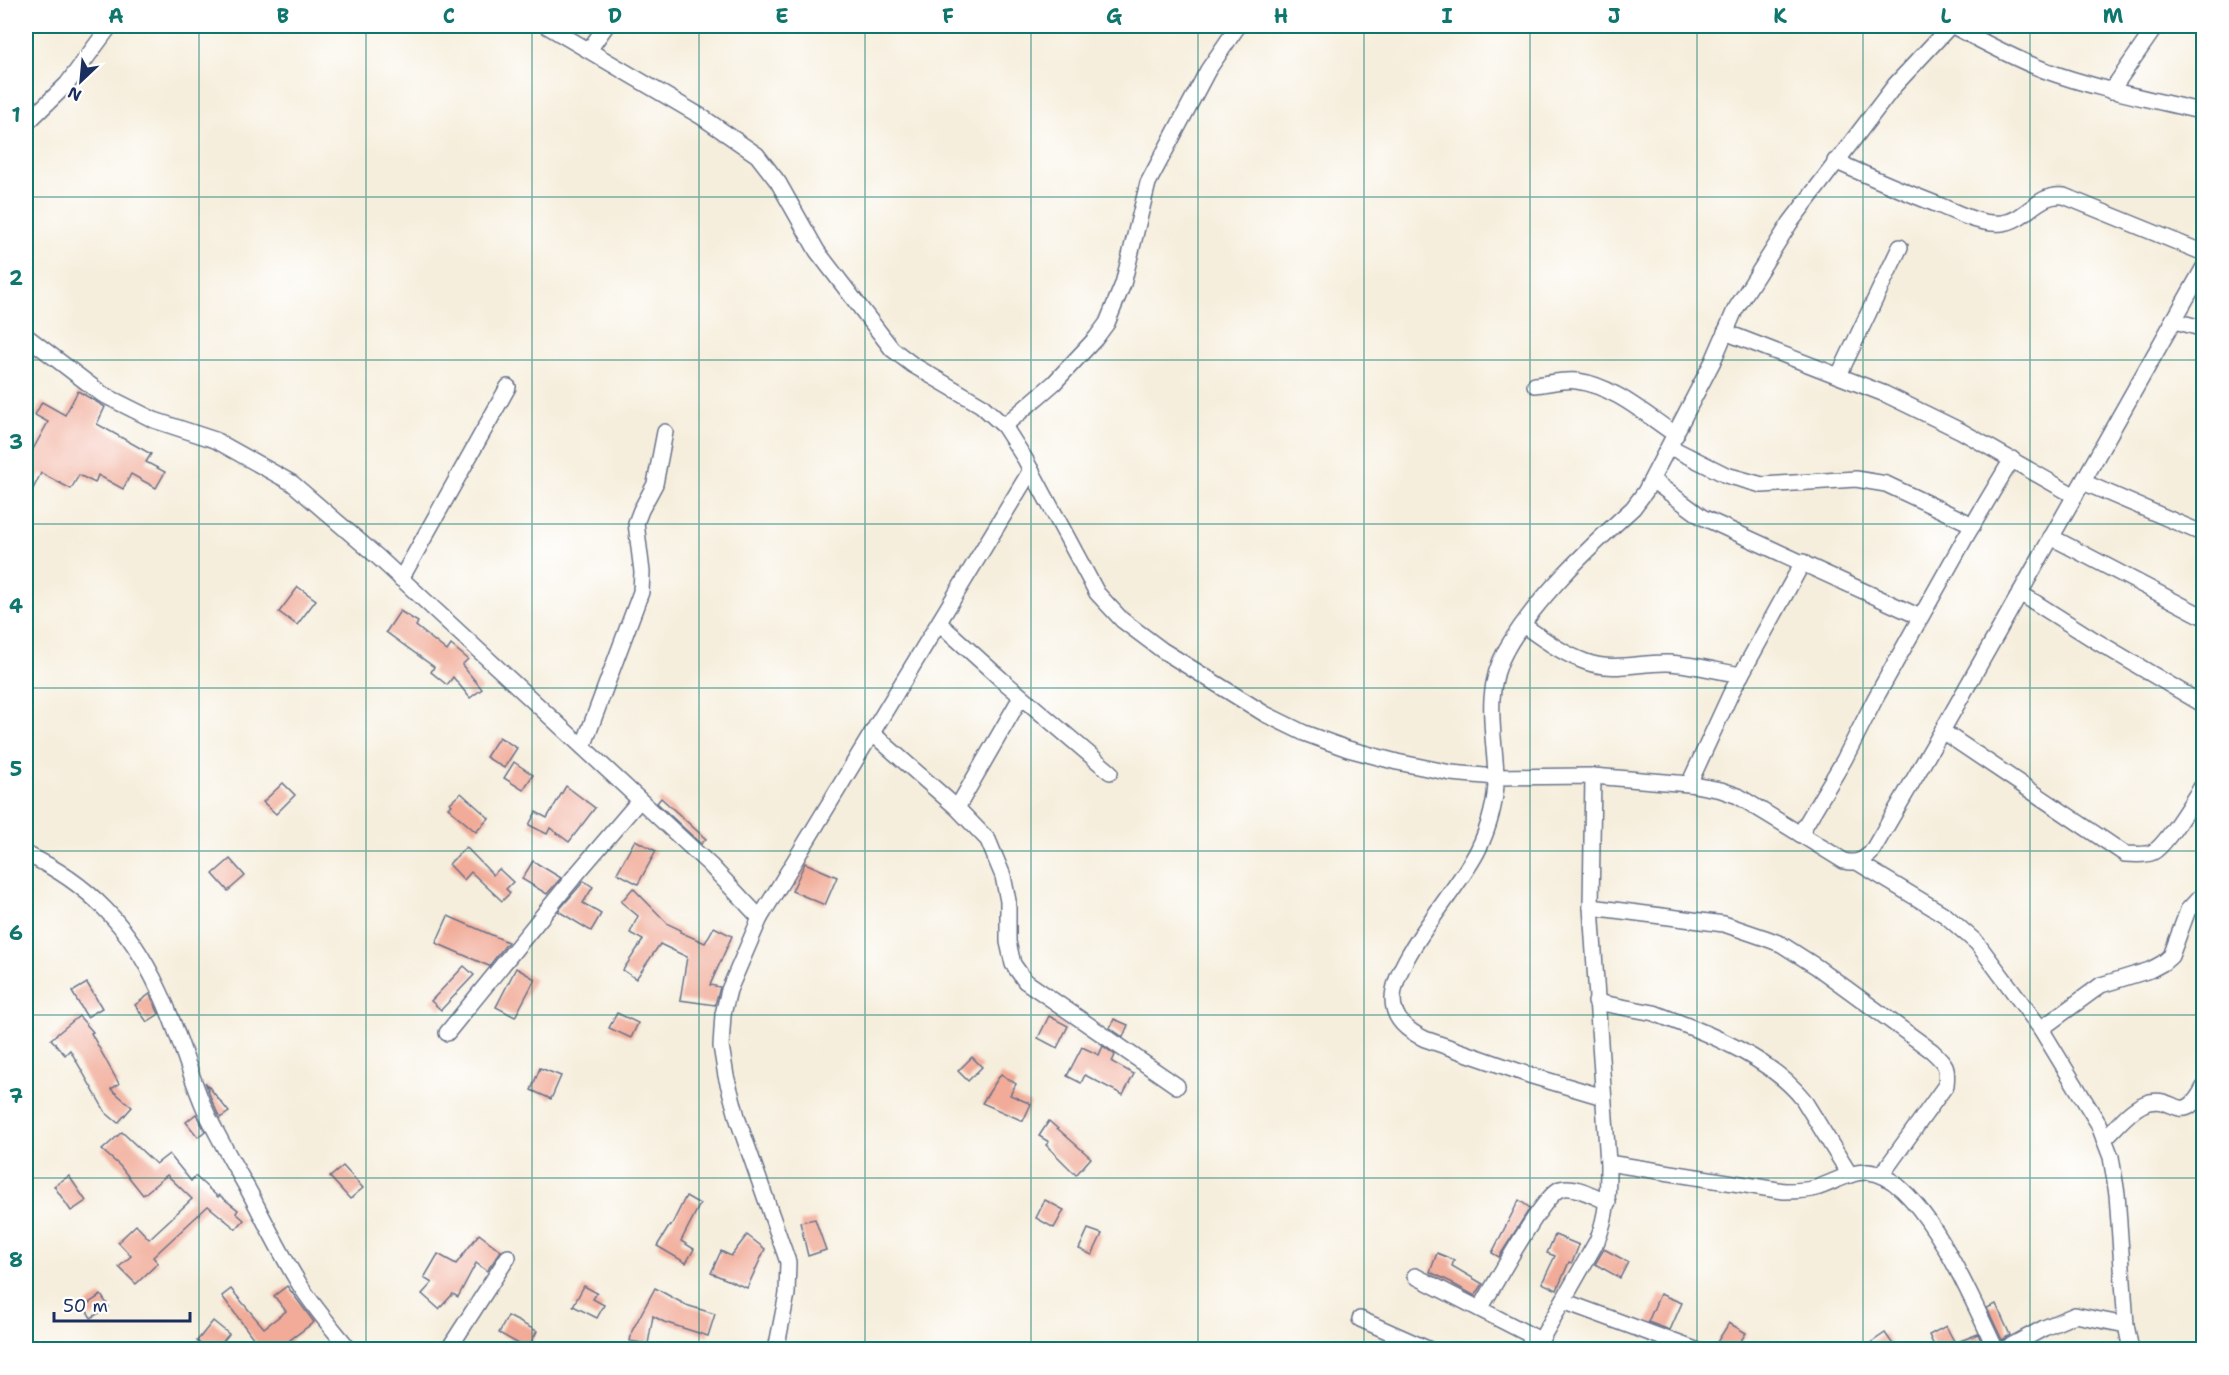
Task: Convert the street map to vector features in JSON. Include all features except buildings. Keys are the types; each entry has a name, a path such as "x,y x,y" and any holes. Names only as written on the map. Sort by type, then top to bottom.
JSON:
{"street":[{"path":"26,124 67,84 110,26"},
{"path":"547,26 702,117 756,155 778,182 817,251 892,349 913,365 981,405 1004,426 1031,470 1097,593 1122,620 1162,650 1265,714 1348,749 1451,773 1496,777 1593,776 1689,784 1730,792 1844,861 1864,860 1871,853 2204,267"},
{"path":"589,50 606,26"},
{"path":"1004,426 1062,374 1107,323 1124,284 1148,183 1208,70 1238,26"},
{"path":"1603,1096 1529,1075 1425,1039 1410,1032 1396,1015 1393,999 1404,966 1418,941 1467,870 1485,835 1491,815 1496,777 1490,721 1491,698 1499,665 1506,650 1523,625 1557,585 1634,508 1673,441 1713,361 1735,310 1790,222 1894,85 1952,26 1988,45 2044,69 2110,91 2204,112"},
{"path":"2110,91 2156,26"},
{"path":"1835,161 1906,193 1977,220 2004,223 2015,219 2043,199 2056,195 2064,196 2204,253"},
{"path":"1839,375 1900,247"},
{"path":"2172,320 2204,329"},
{"path":"1725,332 1839,375 1920,411 2012,459 2075,496"},
{"path":"26,336 102,394 154,420 215,440 292,483 401,579 710,865 760,918"},
{"path":"1535,385 1575,381 1590,384 1617,396 1673,441 1726,475 1762,485 1856,479 1886,484 1973,525"},
{"path":"401,579 508,387"},
{"path":"582,747 641,592 642,572 636,524 655,484 665,432"},
{"path":"1800,834 1844,760 1920,617 2012,459"},
{"path":"776,1350 788,1294 788,1262 738,1120 726,1076 721,1046 723,1014 729,990 760,918 1031,470"},
{"path":"1652,480 1702,517 1920,617"},
{"path":"2083,482 2202,531"},
{"path":"2051,537 2204,617"},
{"path":"1689,784 1717,720 1803,562"},
{"path":"2020,593 2204,705"},
{"path":"939,623 1021,697 1110,772"},
{"path":"1523,625 1567,654 1587,663 1621,668 1676,664 1741,675"},
{"path":"957,808 1021,697"},
{"path":"1942,731 2125,854 2140,855 2154,852 2168,836 2204,783"},
{"path":"872,733 957,808 988,840 998,860 1008,901 1008,942 1012,964 1025,981 1177,1086"},
{"path":"1415,1276 1480,1310 1537,1345 1597,1241 1605,1222 1608,1202 1608,1163 1596,1002 1592,907 1593,776"},
{"path":"447,1033 639,801"},
{"path":"26,854 45,863 87,891 108,910 128,936 160,991 204,1106 222,1142 299,1284 318,1312 350,1350"},
{"path":"1857,862 1945,915 1977,943 2041,1029 2098,1123 2111,1157 2117,1194 2126,1325 2131,1350"},
{"path":"2041,1029 2101,985 2150,970 2163,963 2171,956 2188,910 2204,893"},
{"path":"1592,907 1724,924 1748,930 1781,944 1817,967 1932,1051 1945,1063 1946,1085 1882,1174"},
{"path":"1596,1002 1654,1013 1682,1023 1764,1064 1795,1089 1803,1099 1850,1175"},
{"path":"2104,1139 2144,1104 2162,1101 2186,1109 2192,1106 2204,1087"},
{"path":"1608,1163 1784,1191 1813,1189 1858,1172 1882,1174 1906,1194 1945,1245 1996,1350"},
{"path":"1480,1310 1535,1218 1554,1193 1560,1189 1569,1188 1608,1202"},
{"path":"448,1350 508,1257"},
{"path":"1563,1300 1696,1350"},
{"path":"2002,1350 2051,1324 2075,1315 2126,1325"},
{"path":"1360,1319 1430,1350"}]}
